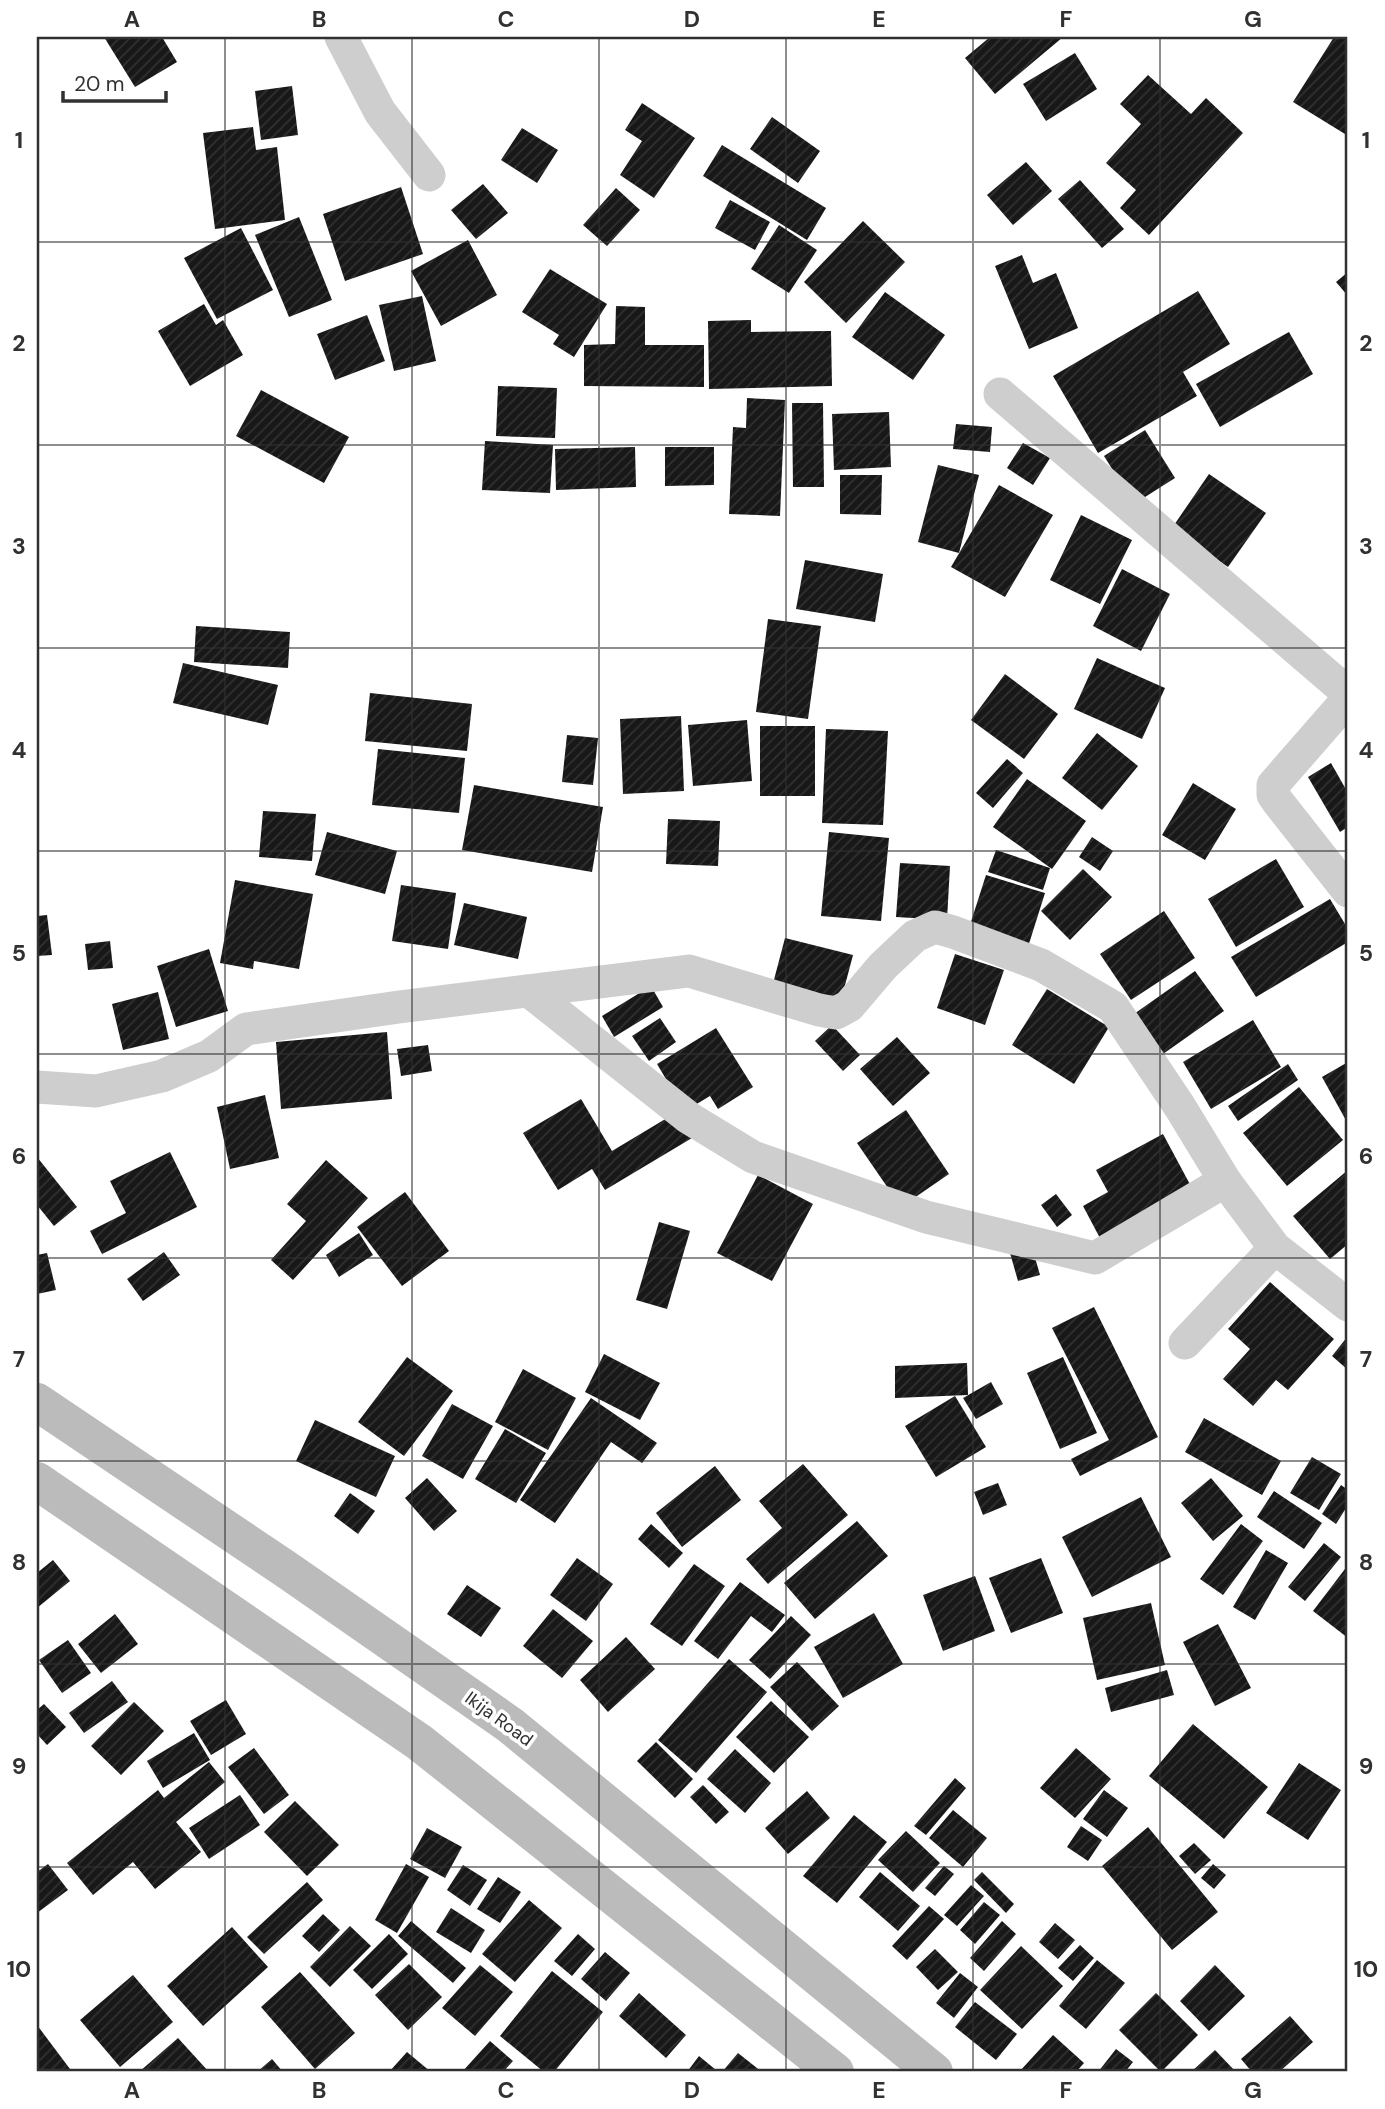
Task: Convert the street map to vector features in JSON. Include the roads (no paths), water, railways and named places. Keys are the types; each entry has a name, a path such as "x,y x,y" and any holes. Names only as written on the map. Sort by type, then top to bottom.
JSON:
{"street":[{"path":"341,37 380,112 429,175"},
{"path":"1000,394 1348,693"},
{"path":"1348,699 1273,785 1273,795 1348,891"},
{"path":"37,1087 96,1091 162,1076 209,1056 246,1029 690,971 836,1013 849,1006 915,936 935,927 1041,965 1114,1007 1225,1181 1275,1248 1348,1305"},
{"path":"529,991 689,1118 753,1157 926,1217 1095,1258 1225,1181"},
{"path":"1185,1343 1275,1248"},
{"name":"Ikija Road","path":"37,1402 287,1570 510,1725 934,2072"},
{"path":"37,1481 419,1742 835,2072"}]}
